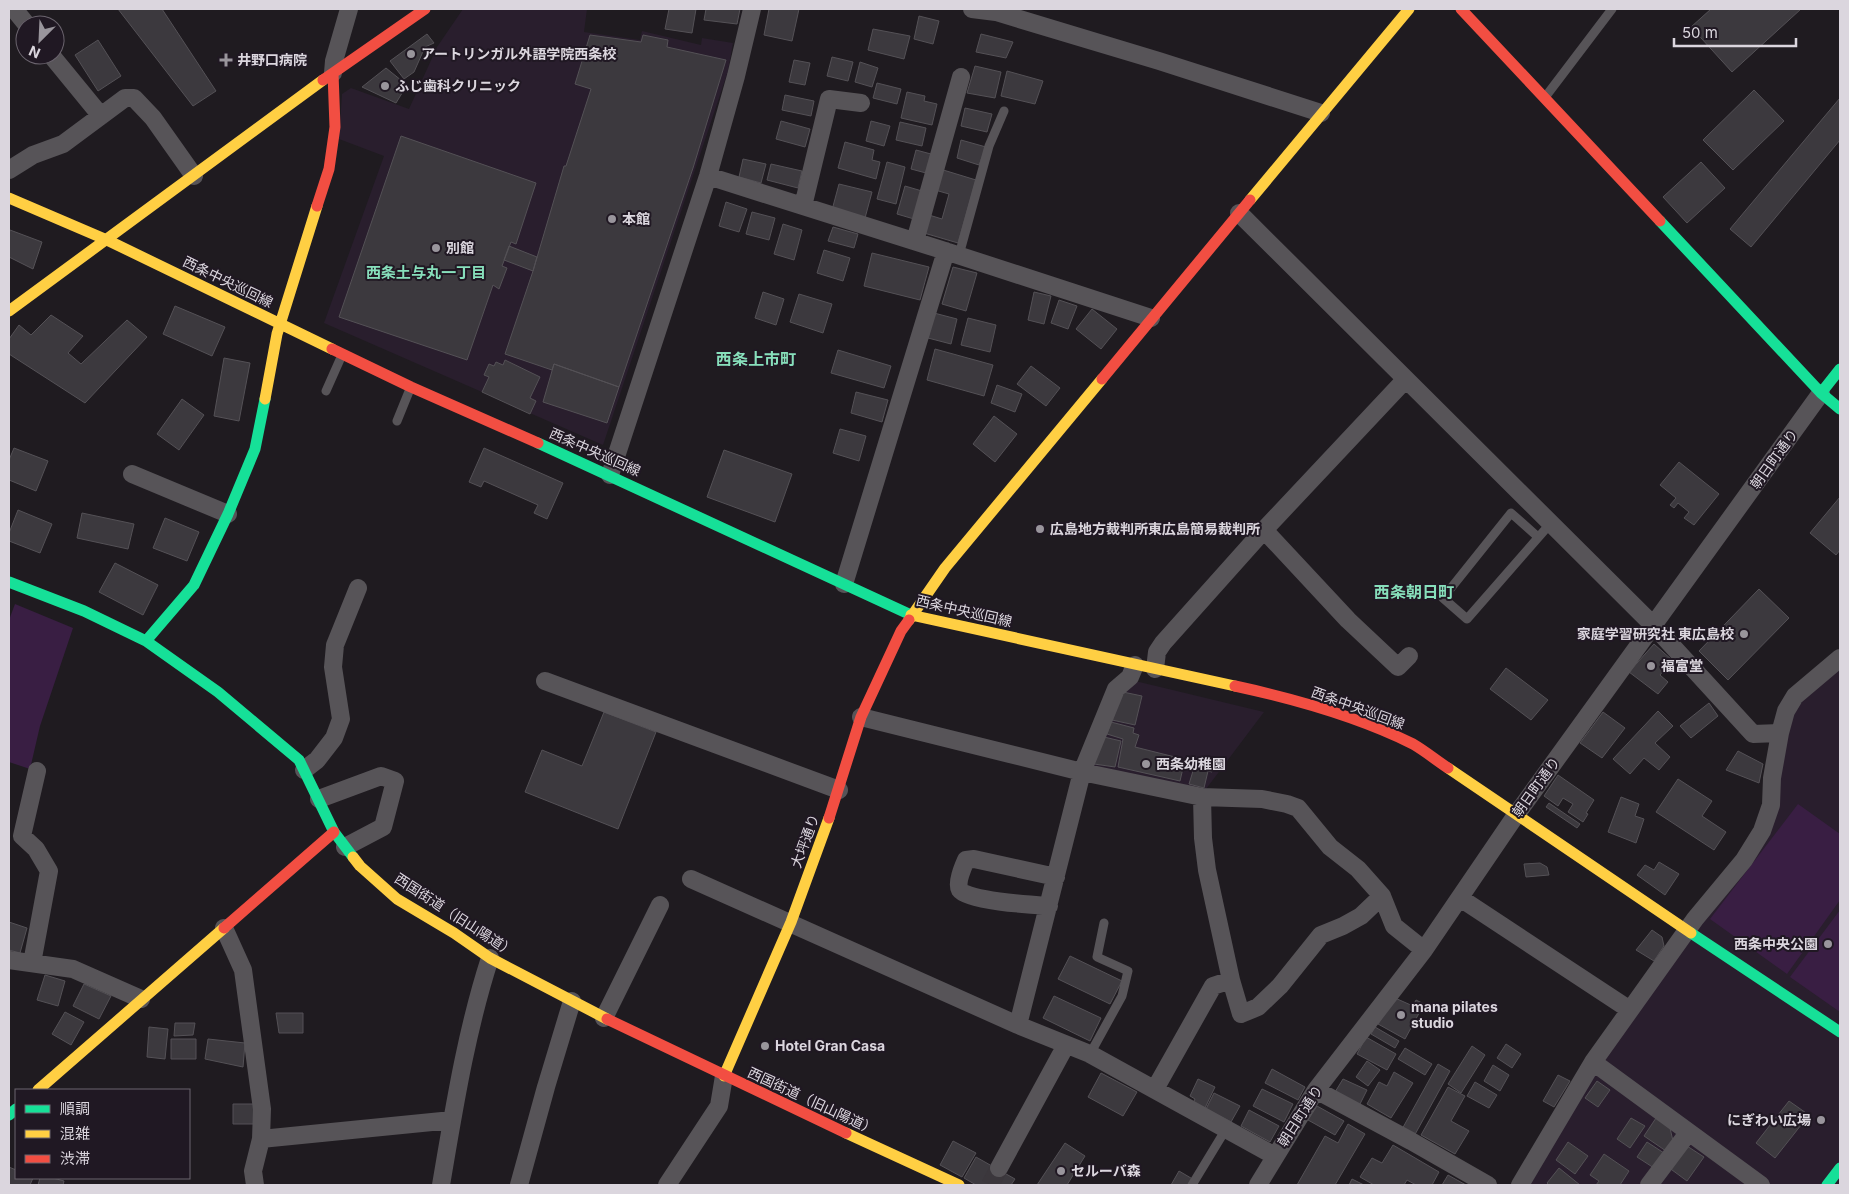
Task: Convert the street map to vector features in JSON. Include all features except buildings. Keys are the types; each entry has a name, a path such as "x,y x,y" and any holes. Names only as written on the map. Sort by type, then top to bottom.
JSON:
{"street":[{"path":"146,641 194,584 228,514 255,449 280,323 329,169 335,127 334,61 349,9"},
{"path":"9,311 333,73 425,9"},
{"path":"610,475 708,176 752,9"},
{"path":"972,9 996,12 1322,113"},
{"name":"大坪通り","path":"724,1076 791,922 838,790 861,717 901,631 911,615 951,561 1409,9"},
{"path":"1461,9 1821,394 1840,409"},
{"path":"59,65 101,116"},
{"path":"915,241 961,77"},
{"path":"9,170 33,155 63,144 125,98 134,98 153,118 194,176"},
{"path":"803,206 829,99 861,103"},
{"path":"708,176 1151,318"},
{"name":"西条中央巡回線","path":"9,198 107,240 411,387 610,475 911,615 1281,696 1366,724 1414,746 1840,1032"},
{"path":"1239,213 1654,626 1753,734 1780,733"},
{"path":"844,584 953,253"},
{"path":"1821,394 1840,369"},
{"path":"1155,669 1157,652 1163,643 1264,530 1405,380"},
{"name":"朝日町通り","path":"1258,1185 1316,1090 1424,950 1516,815 1821,394"},
{"path":"132,474 228,514"},
{"path":"1264,530 1348,620 1398,667 1409,656"},
{"name":"西国街道（旧山陽道）","path":"9,582 84,611 146,641 218,692 298,760 334,832 360,866 397,899 454,933 490,958 604,1018 959,1185"},
{"path":"304,770 317,760 334,738 340,719 333,667 335,645 358,588"},
{"path":"1520,1185 1593,1062 1687,930 1744,860 1762,831 1771,805 1772,778 1786,711 1795,696 1840,658"},
{"path":"1018,1024 1082,772 1116,689 1130,677 1135,665"},
{"path":"545,681 838,790"},
{"path":"861,717 1082,772 1202,797 1262,799 1298,808 1330,847 1358,869 1382,896 1394,926 1424,950"},
{"path":"32,963 49,871 36,849 22,836 36,771"},
{"path":"319,799 381,776 395,781 383,827 345,847"},
{"path":"1202,797 1203,838 1207,870 1231,980 1241,1014 1258,1007 1280,986 1321,935 1361,916 1382,896"},
{"path":"39,1089 334,832"},
{"path":"1049,906 966,895 960,890 959,884 963,867 966,860 974,858 1056,877"},
{"path":"691,878 1066,1046 1090,1054 1275,1156"},
{"path":"1460,898 1630,1010"},
{"path":"604,1018 660,905"},
{"path":"224,928 243,970 262,1108 261,1139 253,1170 255,1185"},
{"path":"442,1185 458,1085 490,958"},
{"path":"9,960 73,969 141,999"},
{"path":"1155,1089 1213,986 1231,980"},
{"path":"519,1185 572,1001"},
{"path":"999,1168 1066,1046"},
{"path":"1593,1062 1761,1185"},
{"path":"667,1185 719,1106 724,1076"},
{"path":"1316,1090 1488,1185"},
{"path":"261,1139 452,1120"},
{"path":"1650,1185 1688,1133"},
{"path":"1827,1185 1840,1168"}],"lane":[{"path":"1544,98 1612,9"},
{"path":"953,253 989,146 1004,111"},
{"path":"326,391 342,354"},
{"path":"397,421 411,387"},
{"path":"1538,537 1511,513 1442,598 1468,619 1550,524"},
{"path":"1090,1054 1122,996 1128,971 1097,957 1104,923"},
{"path":"1192,1185 1226,1129"}],"shaded area":[{"path":"463,9 587,9 584,32 640,40 642,31 701,45 702,38 733,43 728,71 603,445 324,323 384,156 339,139 342,94 351,88 409,109 437,47"},
{"path":"15,604 73,628 40,726 30,769 9,762 9,620"},
{"path":"1840,655 1840,1185 1511,1185 1753,838 1764,807 1779,728"},
{"path":"1131,680 1264,712 1203,793 1087,768"},
{"path":"1798,804 1840,834 1840,900 1787,974 1710,919"},
{"name":"西条中央公園","path":"1840,910 1840,1012 1790,977"}],"tunnel":[{"path":"990,1185 999,1168"}],"traffic: fast":[{"path":"1660,221 1821,393 1840,409"},
{"path":"1821,393 1840,369"},
{"path":"146,641 194,585 228,514 255,449 265,399"},
{"path":"538,443 911,615"},
{"path":"9,582 84,611 146,641 218,692 299,760 334,832 353,857"},
{"path":"1691,933 1840,1032"},
{"path":"9,1115 15,1110"},
{"path":"1827,1185 1840,1168"}],"traffic: slow":[{"path":"1250,200 1409,9"},
{"path":"9,311 323,80"},
{"path":"9,198 107,240 332,349"},
{"path":"265,399 277,334 317,206"},
{"path":"909,620 945,568 1102,379"},
{"path":"911,615 1235,686"},
{"path":"1448,768 1691,933"},
{"path":"724,1076 791,922 829,818"},
{"path":"353,857 360,866 397,899 454,933 490,958 607,1019"},
{"path":"39,1089 224,928"},
{"path":"846,1133 959,1185"}],"traffic: jam":[{"path":"323,80 425,9"},
{"path":"1461,9 1660,221"},
{"path":"317,206 329,169 335,127 333,73"},
{"path":"1102,379 1250,200"},
{"path":"332,349 411,387 538,443"},
{"path":"829,818 861,717 901,631 909,620"},
{"path":"1235,686 1303,703 1370,725 1413,744 1448,768"},
{"path":"224,928 334,832"},
{"path":"607,1019 846,1133"}],"place":[{"name":"アートリンガル外語学院西条校","path":"411,54"},
{"name":"井野口病院","path":"226,60"},
{"name":"ふじ歯科クリニック","path":"385,86"},
{"name":"本館","path":"612,219"},
{"name":"別館","path":"436,248"},
{"name":"広島地方裁判所東広島簡易裁判所","path":"1040,529"},
{"name":"家庭学習研究社 東広島校","path":"1744,634"},
{"name":"福富堂","path":"1651,666"},
{"name":"西条幼稚園","path":"1146,764"},
{"name":"西条中央公園","path":"1828,944"},
{"name":"mana pilates studio","path":"1401,1015"},
{"name":"Hotel Gran Casa","path":"765,1046"},
{"name":"にぎわい広場","path":"1821,1120"},
{"name":"セルーバ森","path":"1061,1171"}],"district":[{"name":"西条土与丸一丁目","path":"426,273"},
{"name":"西条上市町","path":"756,359"},
{"name":"西条朝日町","path":"1414,592"}]}
